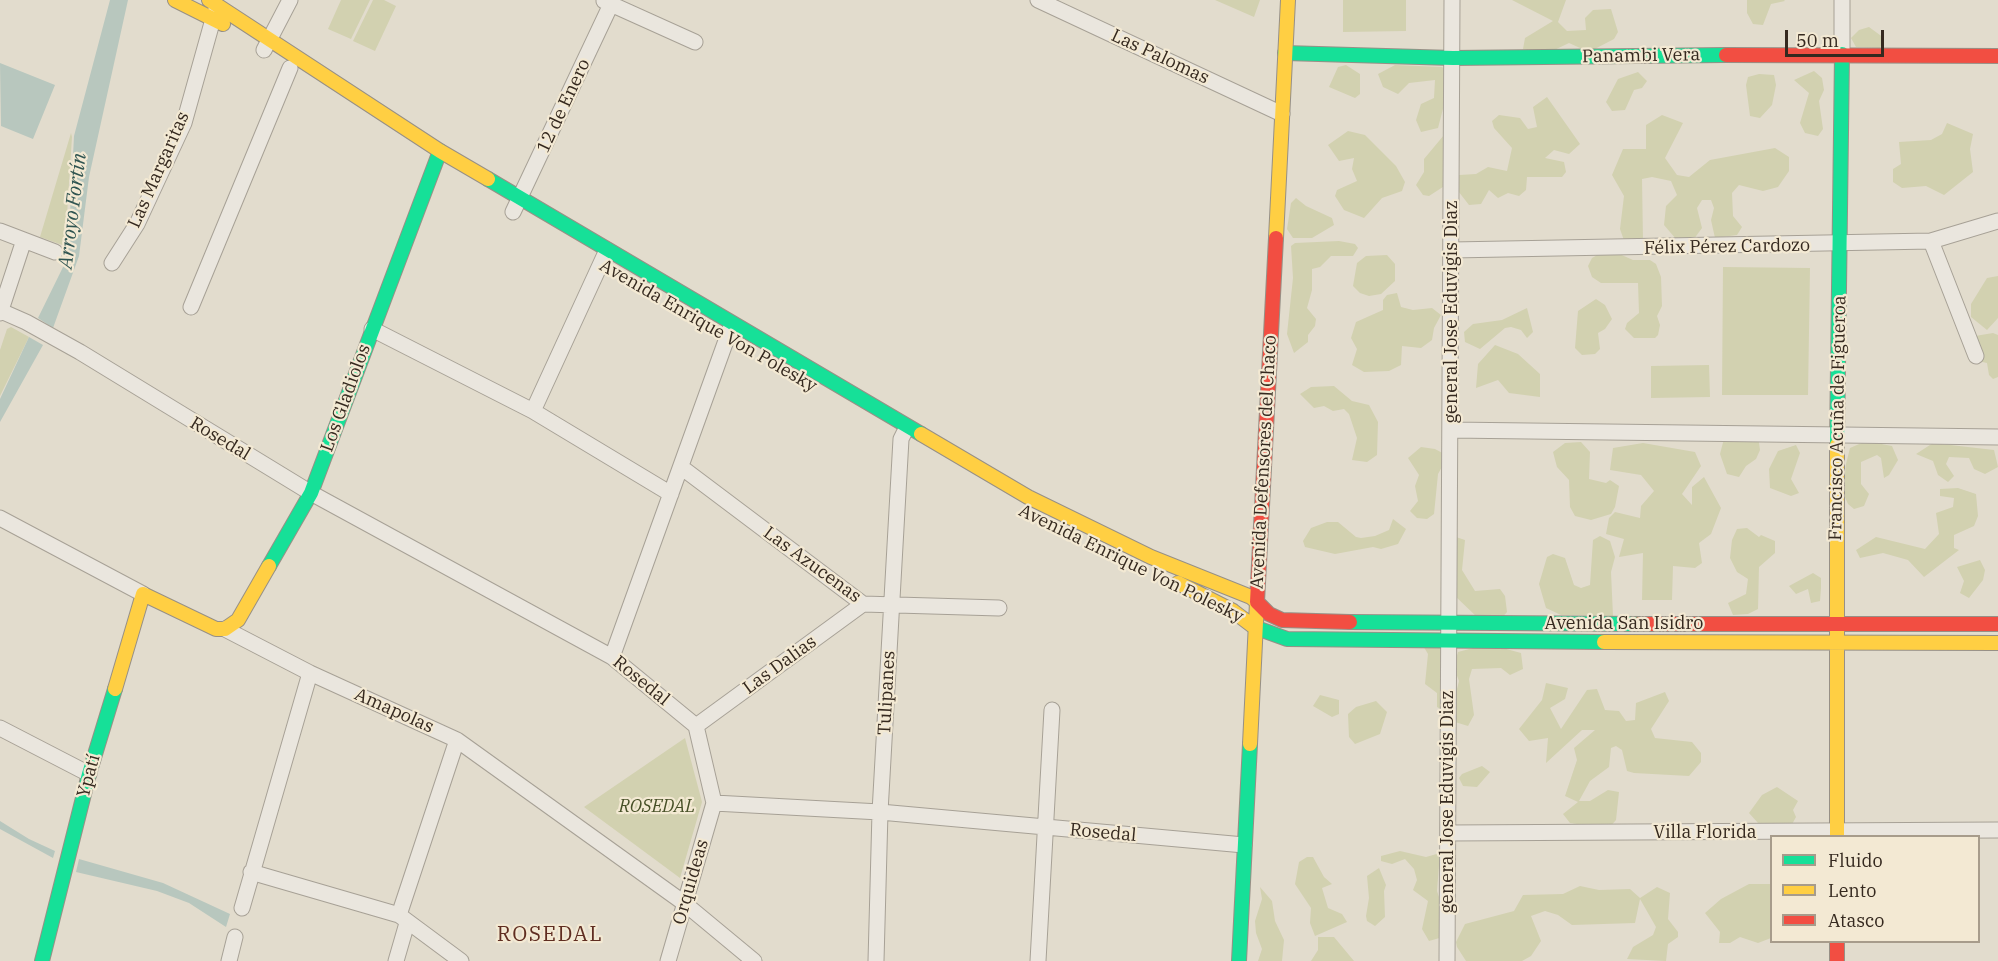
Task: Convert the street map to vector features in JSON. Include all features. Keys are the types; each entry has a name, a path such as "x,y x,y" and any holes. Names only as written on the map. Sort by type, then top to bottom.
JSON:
{"main road":[{"name":"Avenida Enrique Von Polesky","path":"175,0 213,7 267,44 440,151 515,208 902,436 1174,568 1245,593 1257,602"},
{"name":"Avenida Defensores del Chaco","path":"1239,961 1254,627 1288,0"},
{"name":"Avenida Enrique Von Polesky","path":"267,44 290,68 455,176"},
{"name":"Panambi Vera","path":"1285,53 1453,58 1842,54 1998,56"},
{"name":"Francisco Acuña de Figueroa","path":"1837,834 1837,434 1842,54"},
{"name":"Los Gladiolos","path":"225,629 238,620 311,494 440,151"},
{"name":"Avenida Enrique Von Polesky","path":"1067,532 1202,595 1233,611 1254,627"},
{"name":"Amapolas","path":"143,594 216,629 225,629"},
{"name":"Ypatí","path":"42,961 89,774 143,594"},
{"name":"Avenida San Isidro","path":"1257,602 1269,614 1282,620 1450,624 1998,624"},
{"name":"Avenida San Isidro","path":"1254,627 1287,639 1449,642 1998,643"},
{"path":"1837,943 1837,961"}],"street":[{"path":"267,44 290,0"},
{"name":"Las Palomas","path":"1038,0 1282,114"},
{"name":"general Jose Eduvigis Diaz","path":"1447,961 1452,0"},
{"name":"Francisco Acuña de Figueroa","path":"1842,0 1842,54"},
{"path":"609,2 695,42"},
{"name":"12 de Enero","path":"515,208 609,2"},
{"name":"Las Margaritas","path":"112,263 137,224 184,123 213,7"},
{"path":"190,307 290,68"},
{"name":"Félix Pérez Cardozo","path":"1452,250 1840,245 1931,241 1998,221"},
{"path":"0,231 55,252"},
{"path":"0,312 24,240"},
{"path":"1931,241 1976,356"},
{"path":"533,411 602,260"},
{"name":"Rosedal","path":"0,312 26,322 53,337 311,494 612,657 696,726"},
{"path":"372,329 533,411 671,494"},
{"path":"612,657 729,334"},
{"path":"1451,430 1998,437"},
{"name":"Tulipanes","path":"876,961 880,812 902,436"},
{"name":"Las Azucenas","path":"681,467 863,604 999,608"},
{"name":"Amapolas","path":"0,518 143,594"},
{"name":"Las Dalias","path":"696,726 863,604"},
{"name":"Amapolas","path":"225,629 310,673 457,740 684,903 754,961"},
{"path":"242,908 310,673"},
{"path":"1038,961 1052,711"},
{"path":"696,726 714,803"},
{"path":"0,728 89,774"},
{"path":"396,961 403,919 457,740"},
{"name":"Rosedal","path":"714,803 880,812 1244,845"},
{"name":"Orquideas","path":"668,961 714,803"},
{"name":"Villa Florida","path":"1448,833 1837,834 1998,830"},
{"path":"252,872 403,919 461,961"},
{"path":"229,961 235,937"}],"green space":[{"path":"341,0 370,0 351,39 328,29"},
{"path":"373,0 384,0 396,6 375,51 353,41"},
{"path":"1215,0 1260,0 1254,17"},
{"path":"1343,0 1406,0 1406,31 1343,32"},
{"path":"1512,0 1566,0 1558,22 1567,31 1586,30 1585,18 1593,10 1611,9 1618,32 1614,39 1589,52 1569,43 1546,54 1523,49 1525,38 1553,21"},
{"path":"1747,0 1785,1 1771,4 1763,25 1753,24 1747,13"},
{"path":"1869,27 1884,38 1880,48 1856,47 1851,38 1859,30"},
{"path":"1346,65 1360,74 1360,94 1355,98 1329,87 1338,67"},
{"path":"1395,65 1442,67 1448,71 1444,105 1438,128 1421,132 1416,120 1421,104 1434,98 1435,80 1409,83 1398,94 1383,87 1378,74"},
{"path":"1814,71 1822,78 1824,90 1819,101 1823,129 1818,136 1805,133 1800,123 1809,93 1794,80"},
{"path":"1638,72 1647,81 1642,88 1634,90 1625,110 1612,111 1606,102 1618,79"},
{"path":"1759,74 1774,75 1776,85 1772,105 1760,118 1750,116 1746,85 1748,77"},
{"path":"1547,97 1580,144 1569,154 1554,150 1545,158 1564,162 1566,172 1562,177 1527,177 1526,190 1519,196 1508,193 1498,198 1489,190 1481,204 1469,205 1455,187 1459,175 1476,174 1488,167 1507,171 1512,148 1494,128 1492,121 1499,115 1520,118 1528,129 1537,127 1533,107"},
{"path":"1662,115 1683,123 1665,158 1677,175 1689,177 1710,160 1775,148 1789,157 1789,171 1778,187 1763,191 1739,185 1732,193 1733,216 1742,227 1737,235 1715,238 1711,220 1714,208 1711,200 1702,200 1697,208 1702,228 1691,243 1676,239 1664,225 1666,206 1677,195 1671,181 1652,177 1642,179 1643,241 1626,246 1620,229 1624,196 1612,175 1623,149 1646,149 1646,125"},
{"path":"1947,123 1973,134 1970,149 1973,172 1944,195 1926,186 1902,188 1893,182 1893,169 1901,164 1899,142 1931,140 1942,134"},
{"path":"1348,131 1365,135 1396,166 1405,182 1402,191 1382,198 1364,218 1344,210 1335,196 1337,190 1357,181 1352,169 1354,158 1339,161 1328,145"},
{"path":"71,133 72,137 65,246 40,237"},
{"path":"1444,135 1446,185 1429,196 1423,195 1416,185 1424,172 1424,159"},
{"path":"1296,198 1306,206 1332,218 1334,225 1312,238 1293,238 1287,229 1291,203"},
{"path":"1339,241 1355,244 1358,248 1353,256 1331,256 1320,267 1312,269 1312,290 1307,308 1316,319 1315,326 1308,335 1308,342 1294,353 1287,334 1293,278 1291,246 1295,243"},
{"path":"1608,249 1633,260 1650,260 1656,264 1661,277 1662,306 1657,316 1660,325 1655,338 1634,338 1625,329 1627,323 1639,313 1638,283 1601,283 1592,277 1588,266 1592,258"},
{"path":"1387,255 1395,264 1395,281 1381,294 1369,296 1360,293 1353,286 1357,263 1366,256"},
{"path":"1723,267 1810,268 1808,395 1722,395"},
{"path":"1998,276 1998,318 1987,330 1971,317 1971,304 1987,278"},
{"path":"1397,293 1401,307 1413,310 1432,308 1441,315 1434,328 1432,340 1421,348 1402,346 1401,365 1389,371 1364,372 1352,365 1357,349 1351,338 1356,322 1383,310 1383,300 1387,295"},
{"path":"1596,299 1605,305 1612,319 1605,329 1598,333 1600,349 1595,354 1582,355 1575,348 1578,311"},
{"path":"1527,308 1533,332 1527,338 1521,330 1511,327 1505,328 1480,349 1465,342 1464,332 1473,324 1502,320"},
{"path":"11,327 29,337 0,396 0,350 7,329"},
{"path":"1993,333 1998,335 1998,377 1993,379 1989,375 1987,363 1978,361 1975,336"},
{"path":"1495,345 1518,354 1540,374 1540,397 1509,393 1498,380 1476,388 1478,364"},
{"path":"1709,365 1710,397 1651,398 1651,366"},
{"path":"1334,386 1352,401 1369,405 1378,422 1377,455 1367,462 1352,460 1357,438 1349,414 1344,409 1333,411 1324,406 1314,408 1300,394 1311,387"},
{"path":"1757,429 1760,450 1756,459 1746,466 1739,477 1727,474 1720,454 1726,431"},
{"path":"1866,441 1892,446 1898,460 1889,475 1884,478 1881,458 1877,455 1861,462 1861,484 1869,494 1864,506 1854,509 1848,504 1843,493 1846,464 1850,448"},
{"path":"1581,442 1590,452 1589,479 1606,483 1610,480 1619,486 1615,507 1611,514 1591,520 1575,516 1570,507 1569,480 1557,467 1553,452 1565,443"},
{"path":"1643,443 1695,452 1701,466 1682,494 1692,505 1692,487 1704,477 1721,508 1711,534 1699,543 1702,563 1695,568 1673,566 1672,600 1642,600 1643,553 1619,557 1624,539 1606,534 1609,518 1615,512 1640,518 1641,506 1654,491 1641,475 1610,470 1613,448"},
{"path":"1933,443 1994,450 1998,467 1985,474 1974,469 1969,458 1949,457 1946,464 1954,476 1948,482 1938,475 1933,461 1916,454"},
{"path":"1796,445 1800,453 1791,479 1799,493 1791,496 1770,488 1769,469 1778,451"},
{"path":"1421,447 1435,449 1448,456 1438,474 1434,514 1427,519 1417,518 1410,511 1418,501 1415,486 1419,475 1408,458"},
{"path":"1958,488 1976,494 1978,516 1974,526 1954,535 1954,548 1959,550 1924,577 1908,560 1883,553 1860,558 1856,550 1876,537 1925,549 1939,534 1936,513 1953,507 1954,498 1940,496 1940,489"},
{"path":"1393,519 1406,529 1398,544 1381,549 1373,547 1335,554 1305,547 1303,541 1311,528 1327,522 1338,522 1356,537 1361,538 1375,536 1389,530"},
{"path":"1747,528 1759,537 1761,535 1775,541 1775,553 1759,567 1758,609 1748,614 1733,615 1728,603 1746,594 1748,579 1737,572 1730,558 1732,540 1737,529"},
{"path":"1600,536 1610,541 1615,557 1611,572 1613,616 1561,615 1546,608 1539,584 1547,557 1553,554 1565,558 1574,585 1581,588 1590,585 1593,540"},
{"path":"1456,537 1465,540 1462,570 1475,591 1500,589 1505,596 1507,612 1499,621 1478,618 1454,595"},
{"path":"1980,560 1985,570 1983,580 1969,598 1960,593 1964,581 1957,567"},
{"path":"1813,573 1821,578 1821,588 1820,601 1811,603 1808,589 1796,594 1789,586"},
{"path":"1422,644 1446,647 1442,710 1437,707 1437,693 1425,684 1428,654"},
{"path":"1488,644 1521,653 1523,669 1510,675 1501,668 1472,669 1469,679 1474,715 1468,726 1455,722 1453,705 1459,681 1454,668 1458,652"},
{"path":"1546,683 1568,688 1565,699 1550,708 1561,729 1587,690 1597,689 1605,710 1619,711 1626,721 1635,720 1636,703 1665,692 1669,701 1651,729 1655,738 1692,742 1701,753 1701,762 1689,776 1634,773 1627,771 1622,750 1616,746 1611,748 1609,767 1590,781 1579,801 1590,801 1608,790 1619,792 1616,820 1608,829 1570,823 1563,814 1578,802 1565,796 1577,760 1574,748 1595,730 1582,730 1546,763 1548,738 1529,741 1519,729 1542,700"},
{"path":"1320,695 1339,700 1339,714 1332,717 1313,706"},
{"path":"1376,701 1387,712 1380,734 1355,744 1349,737 1348,714 1356,707"},
{"name":"ROSEDAL","path":"685,738 702,802 680,878 584,807"},
{"path":"1482,766 1490,772 1477,787 1463,786 1459,778 1462,774"},
{"path":"1777,787 1798,801 1793,810 1796,817 1790,828 1758,823 1749,813 1762,795"},
{"path":"1400,851 1426,857 1440,853 1437,891 1444,912 1443,937 1429,941 1422,929 1428,901 1413,890 1417,880 1414,869 1405,859 1392,864 1381,861 1381,856"},
{"path":"1307,857 1313,857 1324,877 1332,884 1322,888 1328,908 1342,914 1347,922 1315,936 1310,923 1311,908 1295,884 1299,862"},
{"path":"1379,868 1386,885 1384,891 1385,917 1375,926 1367,921 1366,916 1369,898 1367,876"},
{"path":"1749,884 1770,884 1770,938 1758,943 1740,937 1730,943 1719,943 1720,932 1705,913 1721,899"},
{"path":"1580,886 1599,890 1630,889 1640,898 1657,887 1670,893 1668,919 1678,932 1678,937 1668,944 1666,961 1627,959 1633,947 1653,935 1656,927 1640,899 1635,923 1572,925 1558,915 1545,911 1531,916 1541,941 1531,956 1522,961 1466,961 1457,947 1456,942 1465,924 1514,911 1523,895 1563,894"},
{"path":"1260,887 1272,901 1275,921 1284,940 1282,961 1258,961 1262,949 1256,933 1255,921 1262,899"},
{"path":"1318,937 1334,937 1354,961 1311,961 1318,950"}],"water":[{"name":"Arroyo Fortín","path":"110,0 128,0 89,177 79,256 53,328 38,318 65,263 69,234 74,136"},
{"path":"0,63 55,85 33,139 1,126"},
{"path":"29,337 43,345 0,422 0,399"},
{"path":"0,821 29,839 55,851 53,858 0,829"},
{"path":"79,859 163,883 230,914 226,927 189,903 157,891 76,872"}],"traffic: fast":[{"path":"1285,53 1453,58 1726,55"},
{"path":"1837,445 1842,54"},
{"path":"269,566 311,493 440,151"},
{"path":"488,179 921,434"},
{"path":"1350,622 1639,624"},
{"path":"1254,627 1287,639 1604,642"},
{"path":"42,961 89,774 115,689"},
{"path":"1239,961 1250,744"}],"traffic: slow":[{"path":"175,0 223,24"},
{"path":"209,0 440,151 488,179"},
{"path":"1276,238 1288,0"},
{"path":"921,434 1028,497 1151,557 1251,597 1257,602 1250,744"},
{"path":"1837,445 1837,835"},
{"path":"115,689 143,594 216,629 225,629 238,620 269,566"},
{"path":"1178,583 1233,611 1254,627"},
{"path":"1604,642 1998,643"}],"traffic: jam":[{"path":"1726,55 1998,56"},
{"path":"1276,238 1257,602 1269,614 1282,620 1350,622"},
{"path":"1639,624 1998,624"},
{"path":"1837,943 1837,961"}],"district":[{"name":"ROSEDAL","path":"550,935"}]}
